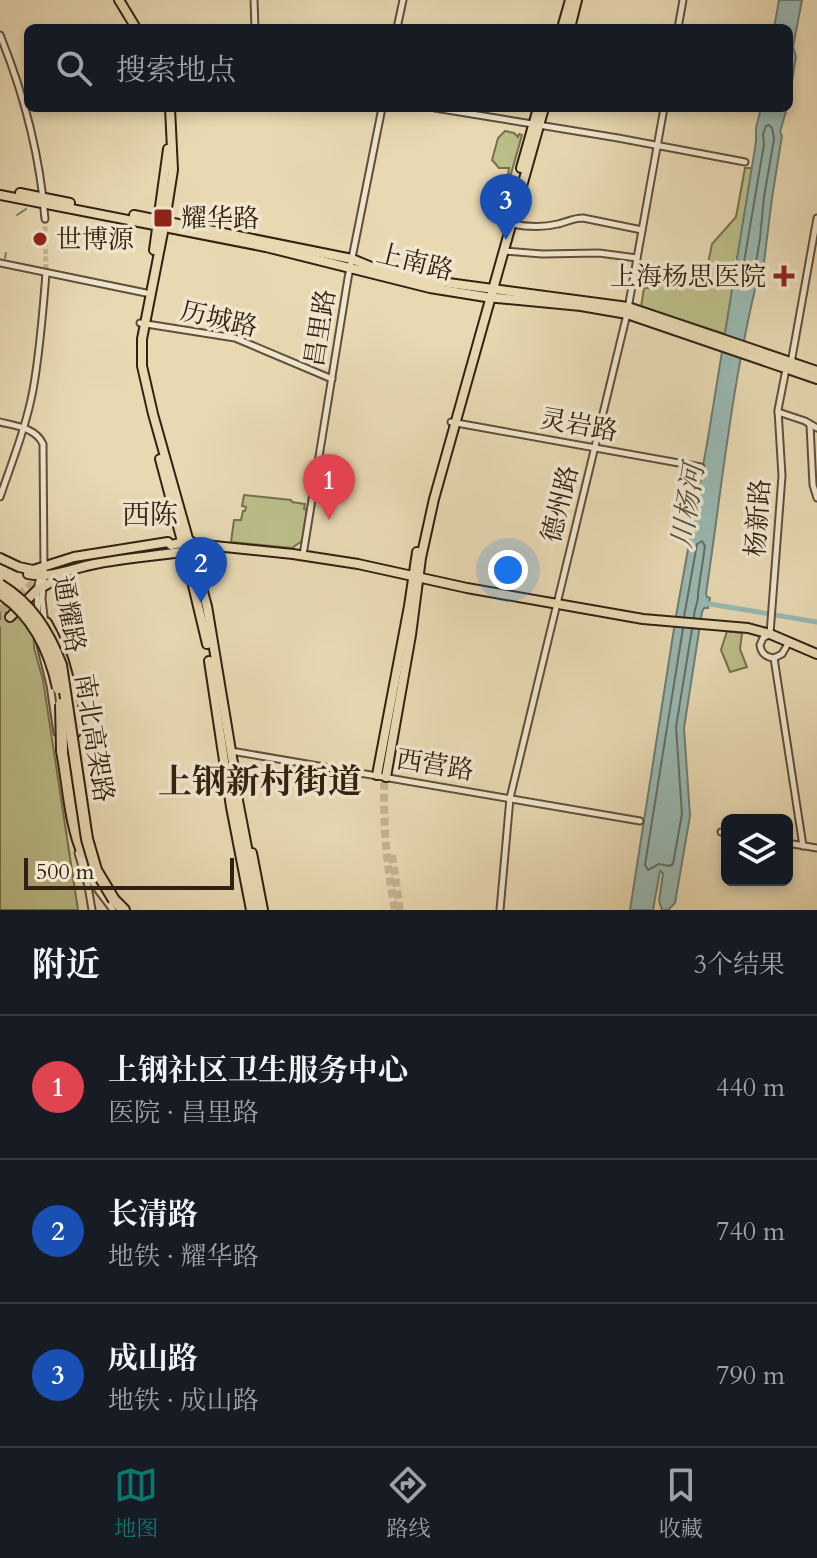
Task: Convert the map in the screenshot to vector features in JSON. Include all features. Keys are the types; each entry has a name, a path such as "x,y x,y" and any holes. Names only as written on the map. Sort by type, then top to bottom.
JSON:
{"highway":[{"name":"南北高架路","path":"0,585 22,600 40,620 61,665 91,857 114,900 125,910"},
{"name":"南北高架路","path":"0,593 22,612 46,648 52,665 87,859 110,909"},
{"path":"22,600 40,615 57,641 65,663 76,748"},
{"path":"61,704 62,751 82,866"},
{"path":"230,768 256,910"}],"main road":[{"path":"122,0 137,24"},
{"path":"563,24 570,0"},
{"path":"571,24 577,0"},
{"path":"142,323 173,170 168,112"},
{"path":"490,293 512,224 537,112"},
{"path":"381,776 405,625 431,510 535,126 542,112"},
{"name":"上南路","path":"0,192 490,293 627,311 788,366 817,379"},
{"path":"161,223 137,345 138,376 189,546 256,910"},
{"name":"上南路","path":"788,366 817,371"},
{"path":"42,573 74,557 168,542 171,545 303,555 643,619 735,626 770,634 817,654"},
{"path":"58,568 83,560 169,548 171,545"},
{"path":"0,560 42,573 189,546"},
{"path":"10,617 22,600 81,568"},
{"path":"381,776 411,635 416,576"},
{"path":"405,625 402,662 411,635"}],"street":[{"path":"254,0 255,24"},
{"path":"398,24 403,0"},
{"path":"679,24 683,0"},
{"path":"0,35 24,96"},
{"path":"28,112 45,219"},
{"name":"昌里路","path":"303,555 352,263 381,112"},
{"path":"457,112 745,162"},
{"name":"德州路","path":"500,910 510,798 627,311 663,112"},
{"path":"512,224 545,226 583,218 642,230"},
{"name":"杨新路","path":"803,846 774,658 765,656 760,649 761,641 770,634 771,621 782,476 778,412 817,218"},
{"path":"504,251 599,253 637,258"},
{"path":"0,263 146,293"},
{"path":"0,497 33,392 46,273"},
{"name":"历城路","path":"142,323 235,338 332,379"},
{"path":"778,412 817,428"},
{"path":"0,422 24,428"},
{"name":"灵岩路","path":"454,422 701,467"},
{"path":"810,425 813,485 817,498"},
{"name":"通耀路","path":"24,428 40,437 43,444 42,573 37,608 38,628 57,689 81,848 92,882 110,909"},
{"name":"通耀路","path":"39,589 46,626 66,688 90,846 111,894 125,910"},
{"path":"22,600 35,603 37,608"},
{"path":"38,628 76,845 92,910"},
{"path":"774,658 782,654 789,642"},
{"name":"西营路","path":"227,752 640,821"},
{"path":"793,844 817,848"}],"green space":[{"path":"505,131 518,137 522,135 511,174 508,174 509,168 499,168 492,160 498,138"},
{"path":"745,168 752,168 725,334 641,307 644,288 648,288 651,275 686,280 706,273 712,244 736,217"},
{"path":"244,495 305,504 304,509 307,510 302,541 292,548 231,542 234,520 241,520 245,511 246,507 242,506"},
{"path":"30,605 33,607 34,648 43,680 78,910 0,910 0,606 13,620"},
{"path":"727,631 742,633 740,649 747,667 730,672 721,650"}],"water":[{"path":"779,0 802,0 793,47 793,24 775,24"},
{"path":"793,47 796,57 793,75"},
{"path":"760,112 786,112 780,132 782,136 764,262 751,306 723,470 706,594 710,598 708,608 702,612 684,728 690,816 675,903 668,910 662,910 659,901 663,873 660,871 653,910 630,910 756,142"}],"waterway":[{"path":"17,215 26,209"},
{"path":"5,258 6,253"},
{"path":"704,603 817,622"}],"tunnel":[{"path":"45,219 46,273"},
{"path":"0,611 44,574 58,568"},
{"path":"0,626 10,617"},
{"path":"389,734 384,822 395,910"},
{"path":"392,855 400,910"}],"place":[{"name":"耀华路","path":"163,218"},
{"name":"世博源","path":"40,239"},
{"name":"成山路","path":"506,240"},
{"name":"上海杨思医院","path":"784,276"},
{"name":"上钢社区卫生服务中心","path":"329,520"},
{"name":"长清路","path":"201,603"}],"district":[{"name":"西陈","path":"150,515"},
{"name":"上钢新村街道","path":"260,782"}],"water label":[{"name":"川杨河","path":"688,506"}]}
